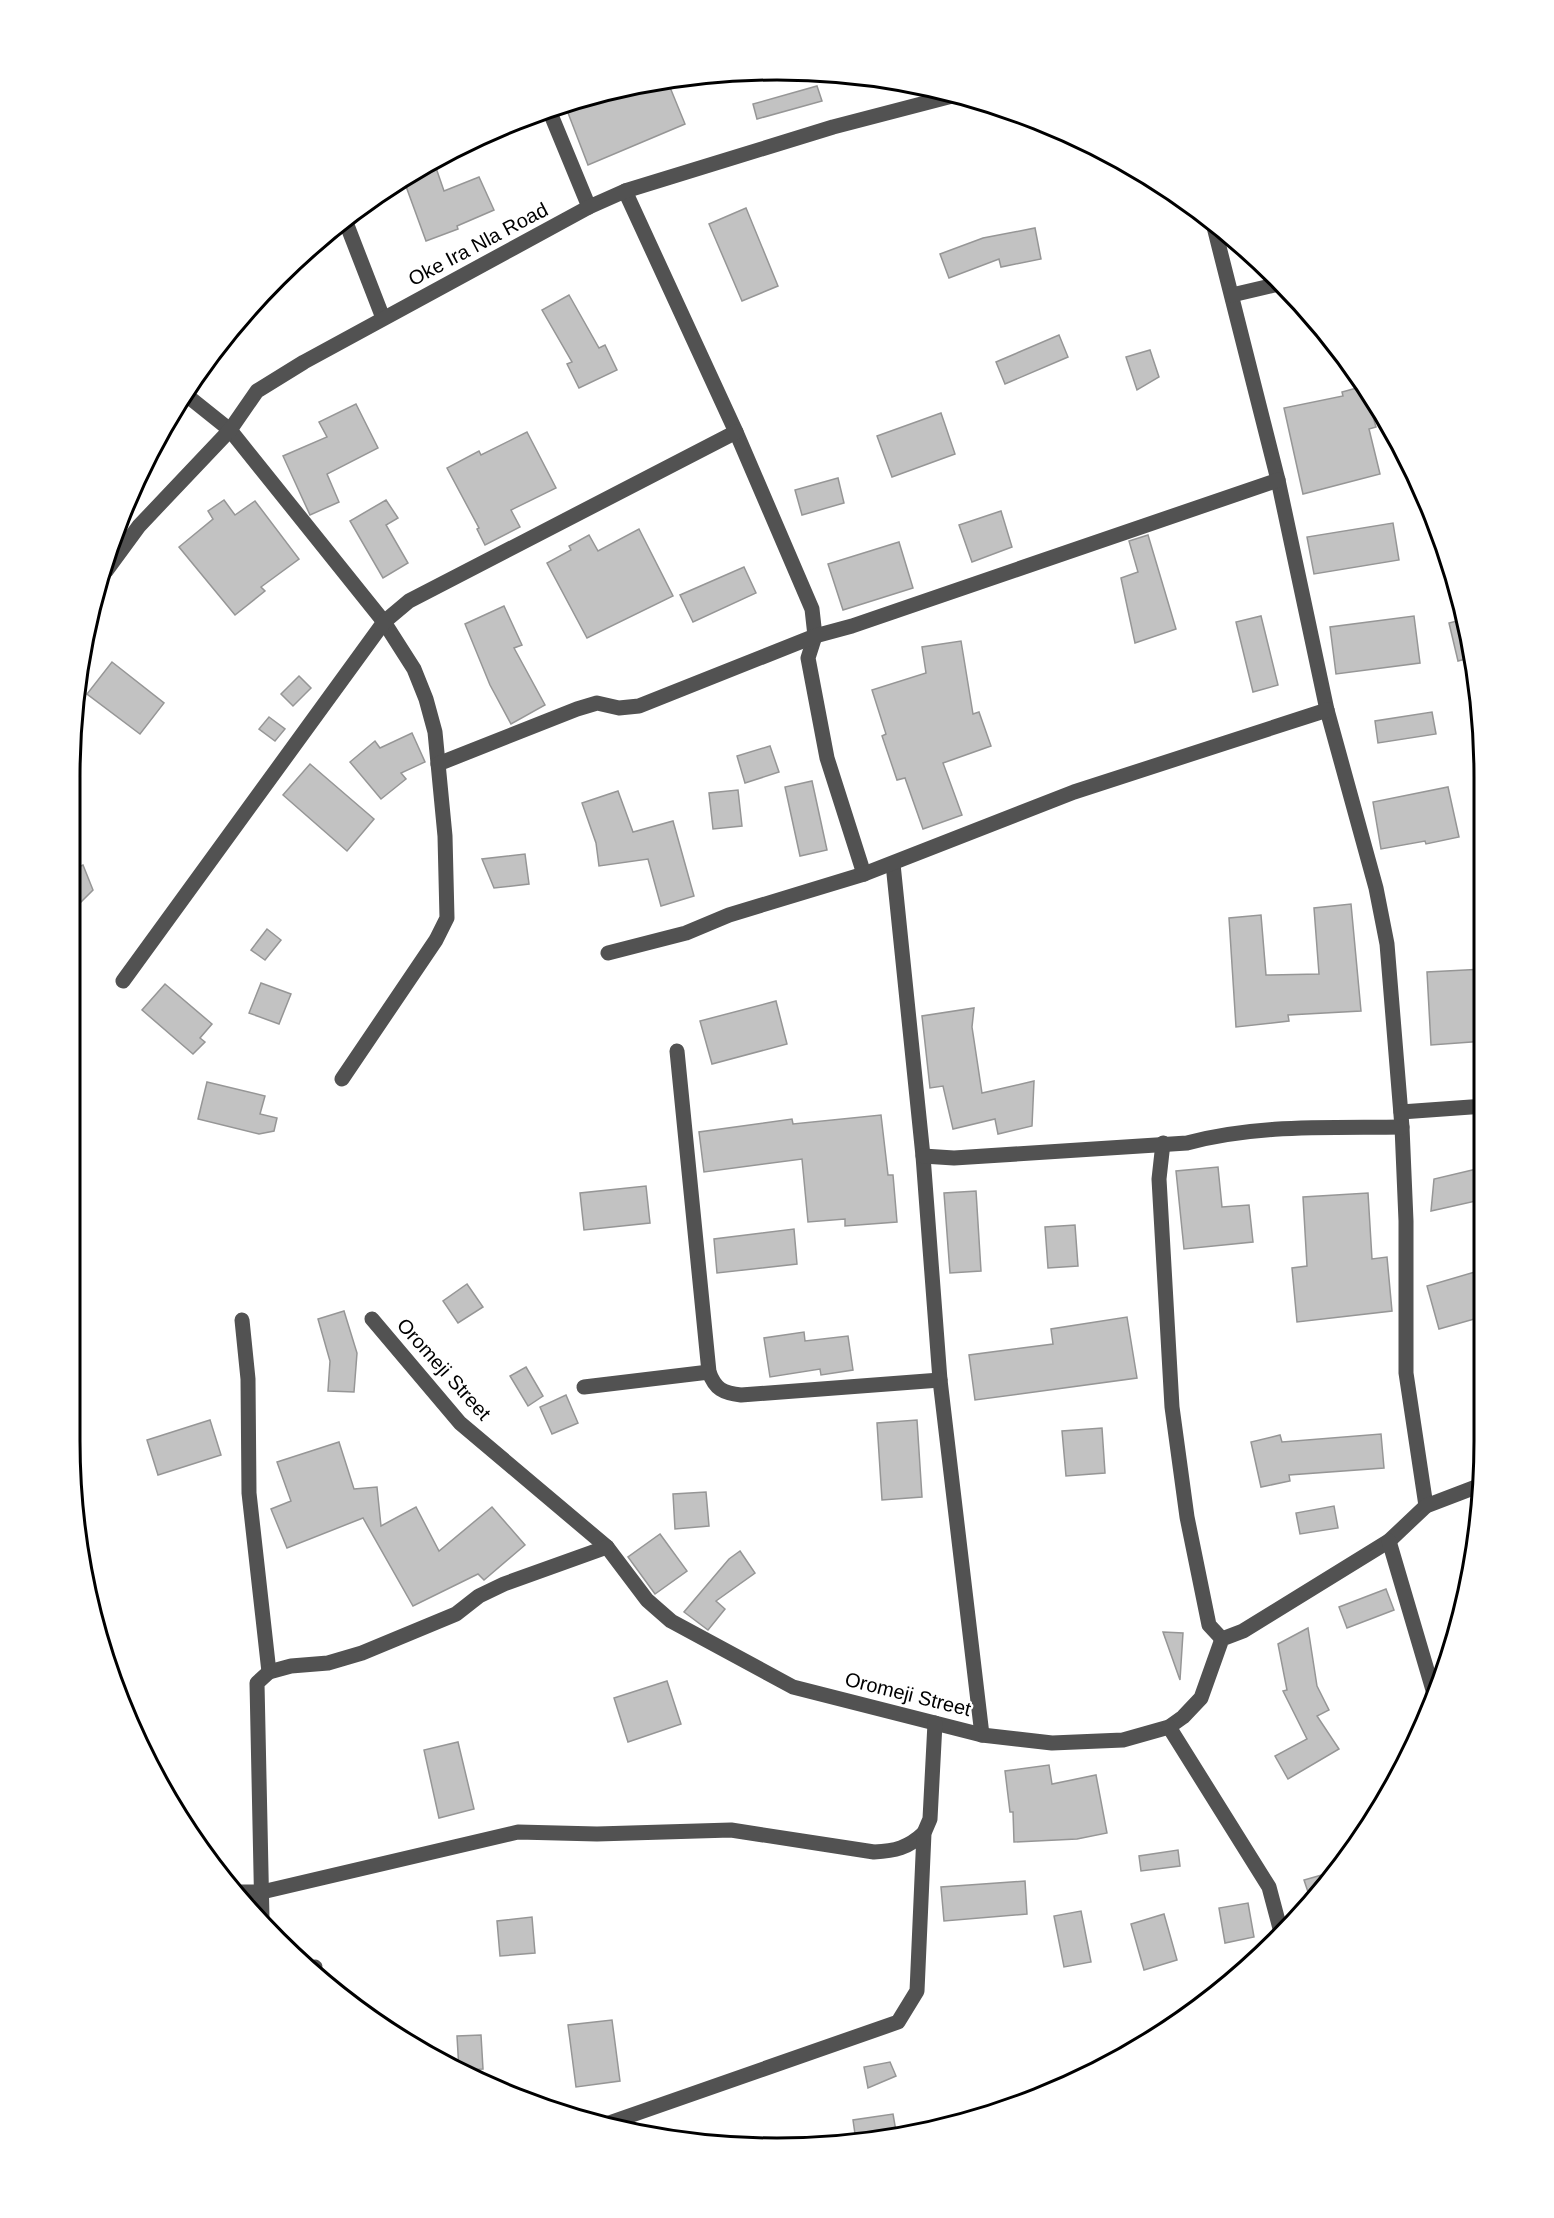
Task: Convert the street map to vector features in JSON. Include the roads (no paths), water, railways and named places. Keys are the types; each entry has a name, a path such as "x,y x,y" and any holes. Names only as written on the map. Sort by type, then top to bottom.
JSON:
{"street":[{"name":"Oke Ira Nla Road","path":"115,558 139,526 230,430 258,391 304,362 383,318 589,207 625,191 833,127 940,99"},
{"path":"552,117 589,207"},
{"path":"625,191 736,432 812,609 815,636 808,658 827,758 864,874"},
{"path":"348,227 383,318"},
{"path":"1216,236 1278,480 1327,710 1376,888 1387,944 1402,1119 1406,1221 1406,1373 1426,1506"},
{"path":"1232,295 1272,286"},
{"path":"191,399 230,430 384,622 414,669 426,699 435,732 445,836 447,918 436,940 342,1079"},
{"path":"123,981 384,622 409,601 736,432"},
{"path":"438,764 597,703 620,708 639,706 815,636 863,622 1278,480"},
{"path":"608,953 686,933 729,915 864,874 1074,792 1327,710"},
{"path":"893,864 923,1156 940,1380 982,1735"},
{"path":"677,1051 709,1372 714,1384 726,1394 741,1395 940,1380"},
{"path":"923,1156 954,1158 1187,1143 1208,1137 1274,1129 1402,1119 1474,1108"},
{"path":"1163,1143 1159,1179 1172,1407 1187,1518 1209,1625 1222,1639 1243,1630 1389,1541 1426,1506 1473,1488"},
{"name":"Oromeji Street","path":"372,1319 460,1423 607,1547 647,1600 670,1621 793,1687 982,1735 1052,1743 1123,1740 1169,1727 1201,1698 1222,1639"},
{"path":"242,1320 248,1379 249,1493 269,1672"},
{"path":"585,1387 709,1372"},
{"path":"1389,1541 1431,1681"},
{"path":"262,1911 256,1683 269,1672 291,1666 328,1663 362,1653 456,1614 479,1596 504,1584 607,1547"},
{"path":"618,2120 898,2022 917,1990 924,1833 930,1819 935,1723"},
{"path":"1169,1727 1269,1887 1279,1924"},
{"path":"246,1892 262,1892 518,1832 597,1834 731,1830 874,1852 894,1851 911,1846 924,1833"}]}
